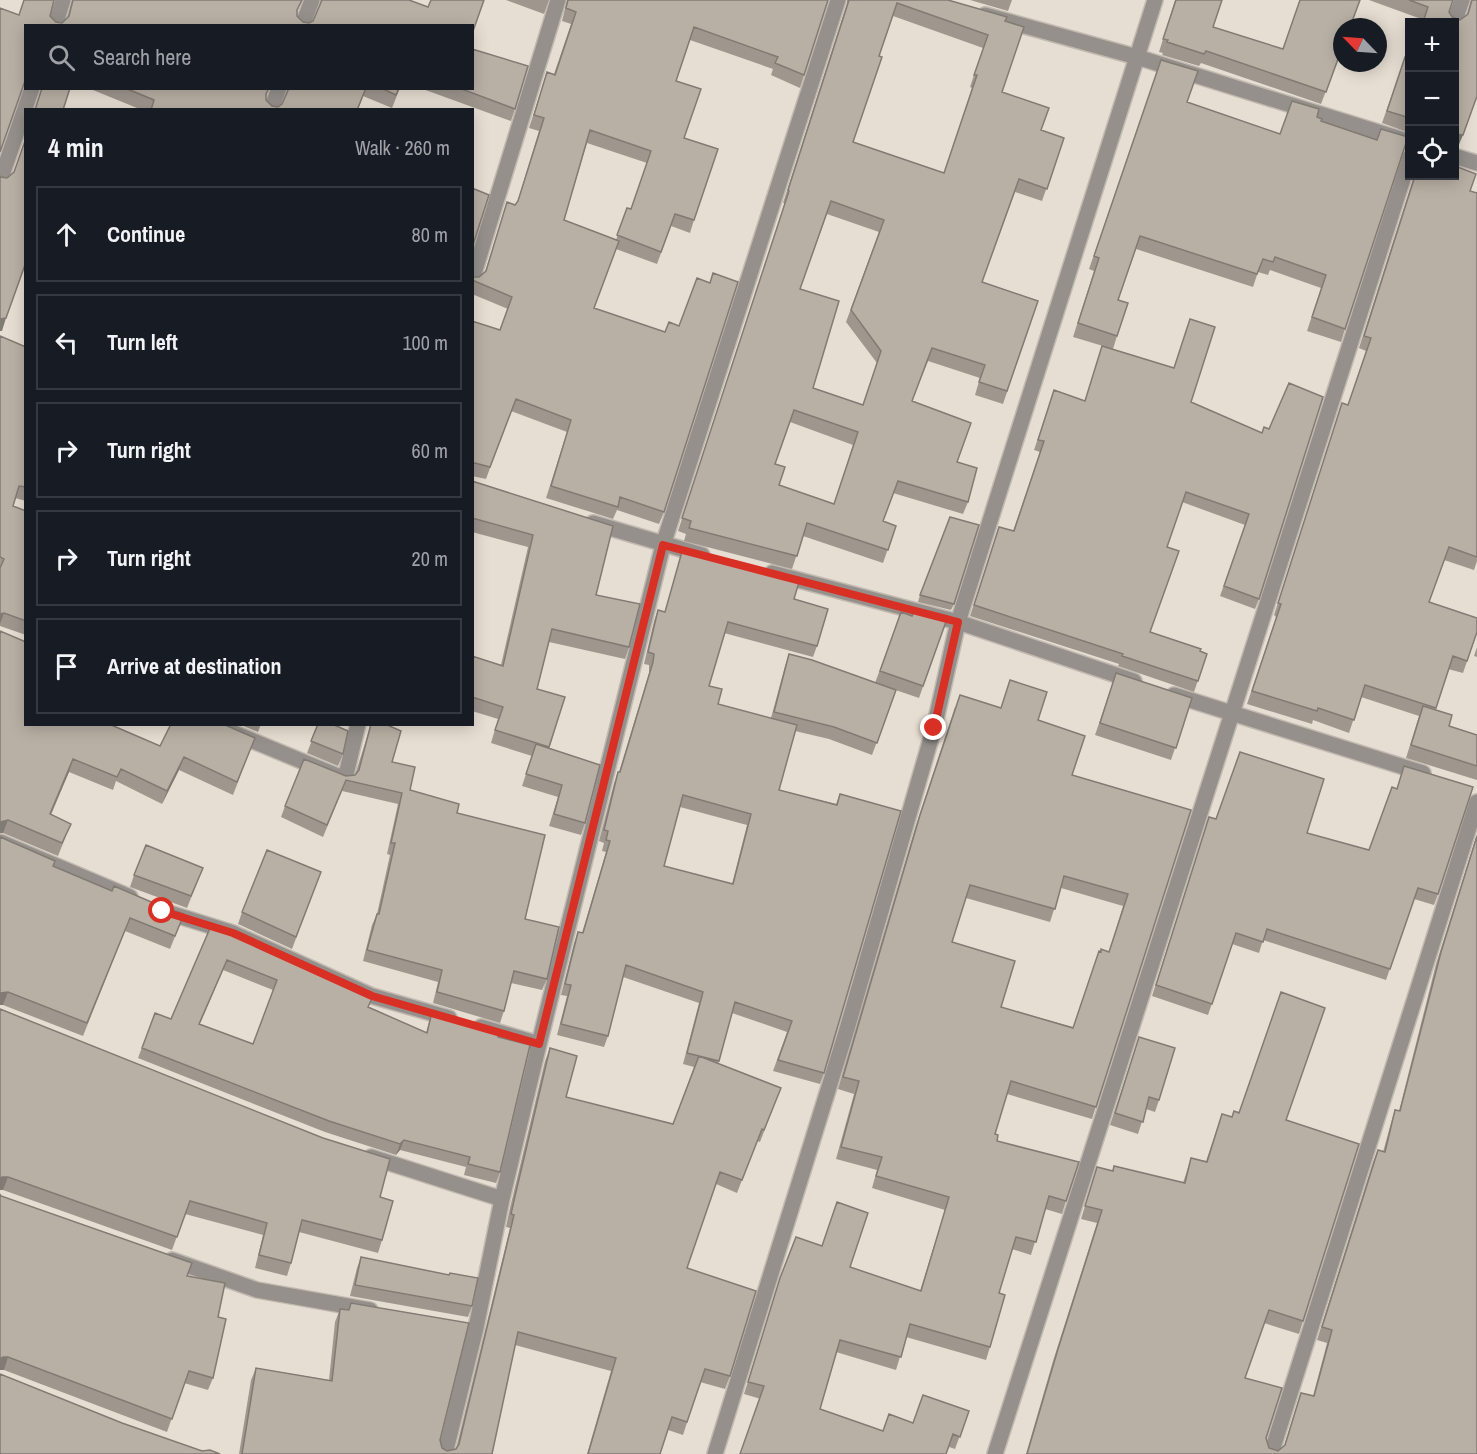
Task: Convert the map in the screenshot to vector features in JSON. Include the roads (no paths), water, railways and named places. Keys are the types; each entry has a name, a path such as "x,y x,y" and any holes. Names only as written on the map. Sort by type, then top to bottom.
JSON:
{"street":[{"path":"56,24 63,0"},
{"path":"303,24 312,0"},
{"path":"474,273 558,0"},
{"path":"445,1454 470,1327 663,545 838,0"},
{"path":"716,1454 850,1018 934,728 958,622 1155,0"},
{"path":"1457,18 1462,0"},
{"path":"968,10 1137,57 1405,140"},
{"path":"25,108 31,90"},
{"path":"272,108 278,90"},
{"path":"0,181 24,111"},
{"path":"1459,157 1477,163"},
{"path":"996,1454 1405,173"},
{"path":"573,517 720,560"},
{"path":"754,568 958,622 1232,715 1432,776"},
{"path":"217,726 345,779 358,726"},
{"path":"1272,1454 1477,802"},
{"path":"0,842 146,904 233,933 372,996 539,1044"},
{"path":"356,1152 502,1199"},
{"path":"157,1254 257,1290 384,1312"}]}
